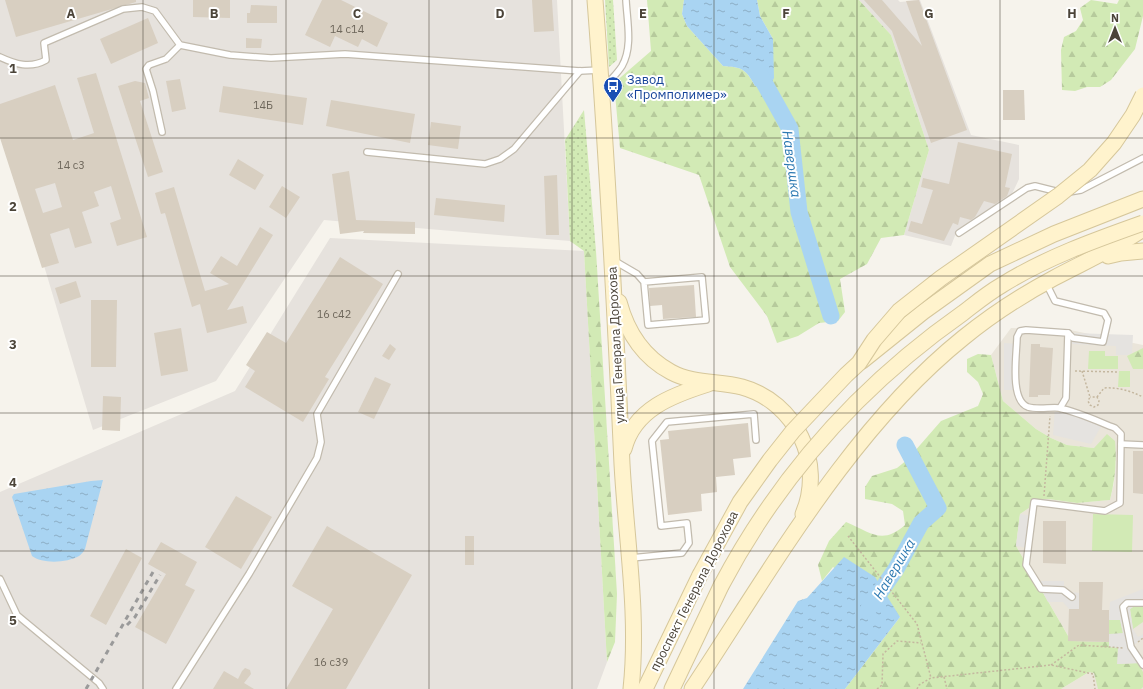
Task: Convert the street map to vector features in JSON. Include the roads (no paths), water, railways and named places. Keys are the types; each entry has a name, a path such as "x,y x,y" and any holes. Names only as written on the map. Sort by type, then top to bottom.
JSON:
{"main road":[{"name":"улица Генерала Дорохова","path":"595,0 601,70 622,458 634,635 631,689"},
{"path":"859,363 874,340 899,311 942,278 1058,196 1090,170 1114,143 1133,115 1143,95"},
{"name":"проспект Генерала Дорохова","path":"645,689 700,575 740,502 770,460 794,431 846,375 923,312 990,264 1054,234 1143,199"},
{"name":"проспект Генерала Дорохова","path":"672,689 742,546 791,476 864,394 902,359 944,326 1002,285 1062,254 1143,223"},
{"path":"692,689 834,477 882,416 919,377 963,338 1010,305 1046,283 1121,244 1143,229"},
{"path":"1089,261 1121,253 1143,251"},
{"path":"613,277 628,330 638,345 652,360 672,373 692,380 711,384 742,387 776,405 799,430 805,443 811,467 806,506 794,535"},
{"path":"622,458 626,441 632,428 652,408 672,397 711,384"}],"lane":[{"path":"602,90 622,66 626,56 628,47 626,0"},
{"path":"0,57 22,66 40,63 46,60 44,43 123,9 142,7 155,12 180,45 230,55 271,58 345,54 580,71 601,70"},
{"path":"162,132 153,91 146,69 149,65 166,59 180,45"},
{"path":"367,152 485,164 500,160 526,136 580,71"},
{"path":"959,233 1027,188 1035,186 1068,193 1081,190 1143,158"},
{"path":"612,259 637,274 644,282 648,325 706,320 702,278 644,282"},
{"path":"176,689 249,574 317,458 321,442 317,414 398,274"},
{"path":"1046,283 1055,301 1104,313 1108,320 1103,342 1073,338 1068,332 1020,331 1017,337 1015,387 1018,395 1022,403 1028,407 1060,408 1115,428 1121,434 1120,504 1106,511 1034,502 1026,565 1041,589 1063,590 1072,597"},
{"path":"1060,408 1066,398 1068,332"},
{"path":"628,558 682,553 689,543 687,523 661,526 652,440 667,422 754,414 756,440"},
{"path":"1121,444 1143,445"},
{"path":"0,579 17,615 99,683 103,689"},
{"path":"1143,603 1127,603 1123,607 1131,647 1143,665"}],"water":[{"path":"684,0 757,0 760,16 773,39 774,78 768,90 755,86 743,70 735,67 723,66 687,26 682,14"},
{"path":"103,480 85,549 82,554 68,560 55,562 36,559 32,556 12,497 14,494"},
{"path":"844,557 875,577 900,617 845,689 743,689 798,601 807,598"}],"waterway":[{"name":"Навершка","path":"757,70 790,129 799,212 831,316"},
{"name":"Навершка","path":"869,608 896,569 921,523 938,508 905,445"}],"railway":[{"path":"86,689 153,572"},
{"path":"127,625 135,617 160,575"}],"place":[{"name":"Завод «Промполимер»","path":"613,103"}]}
